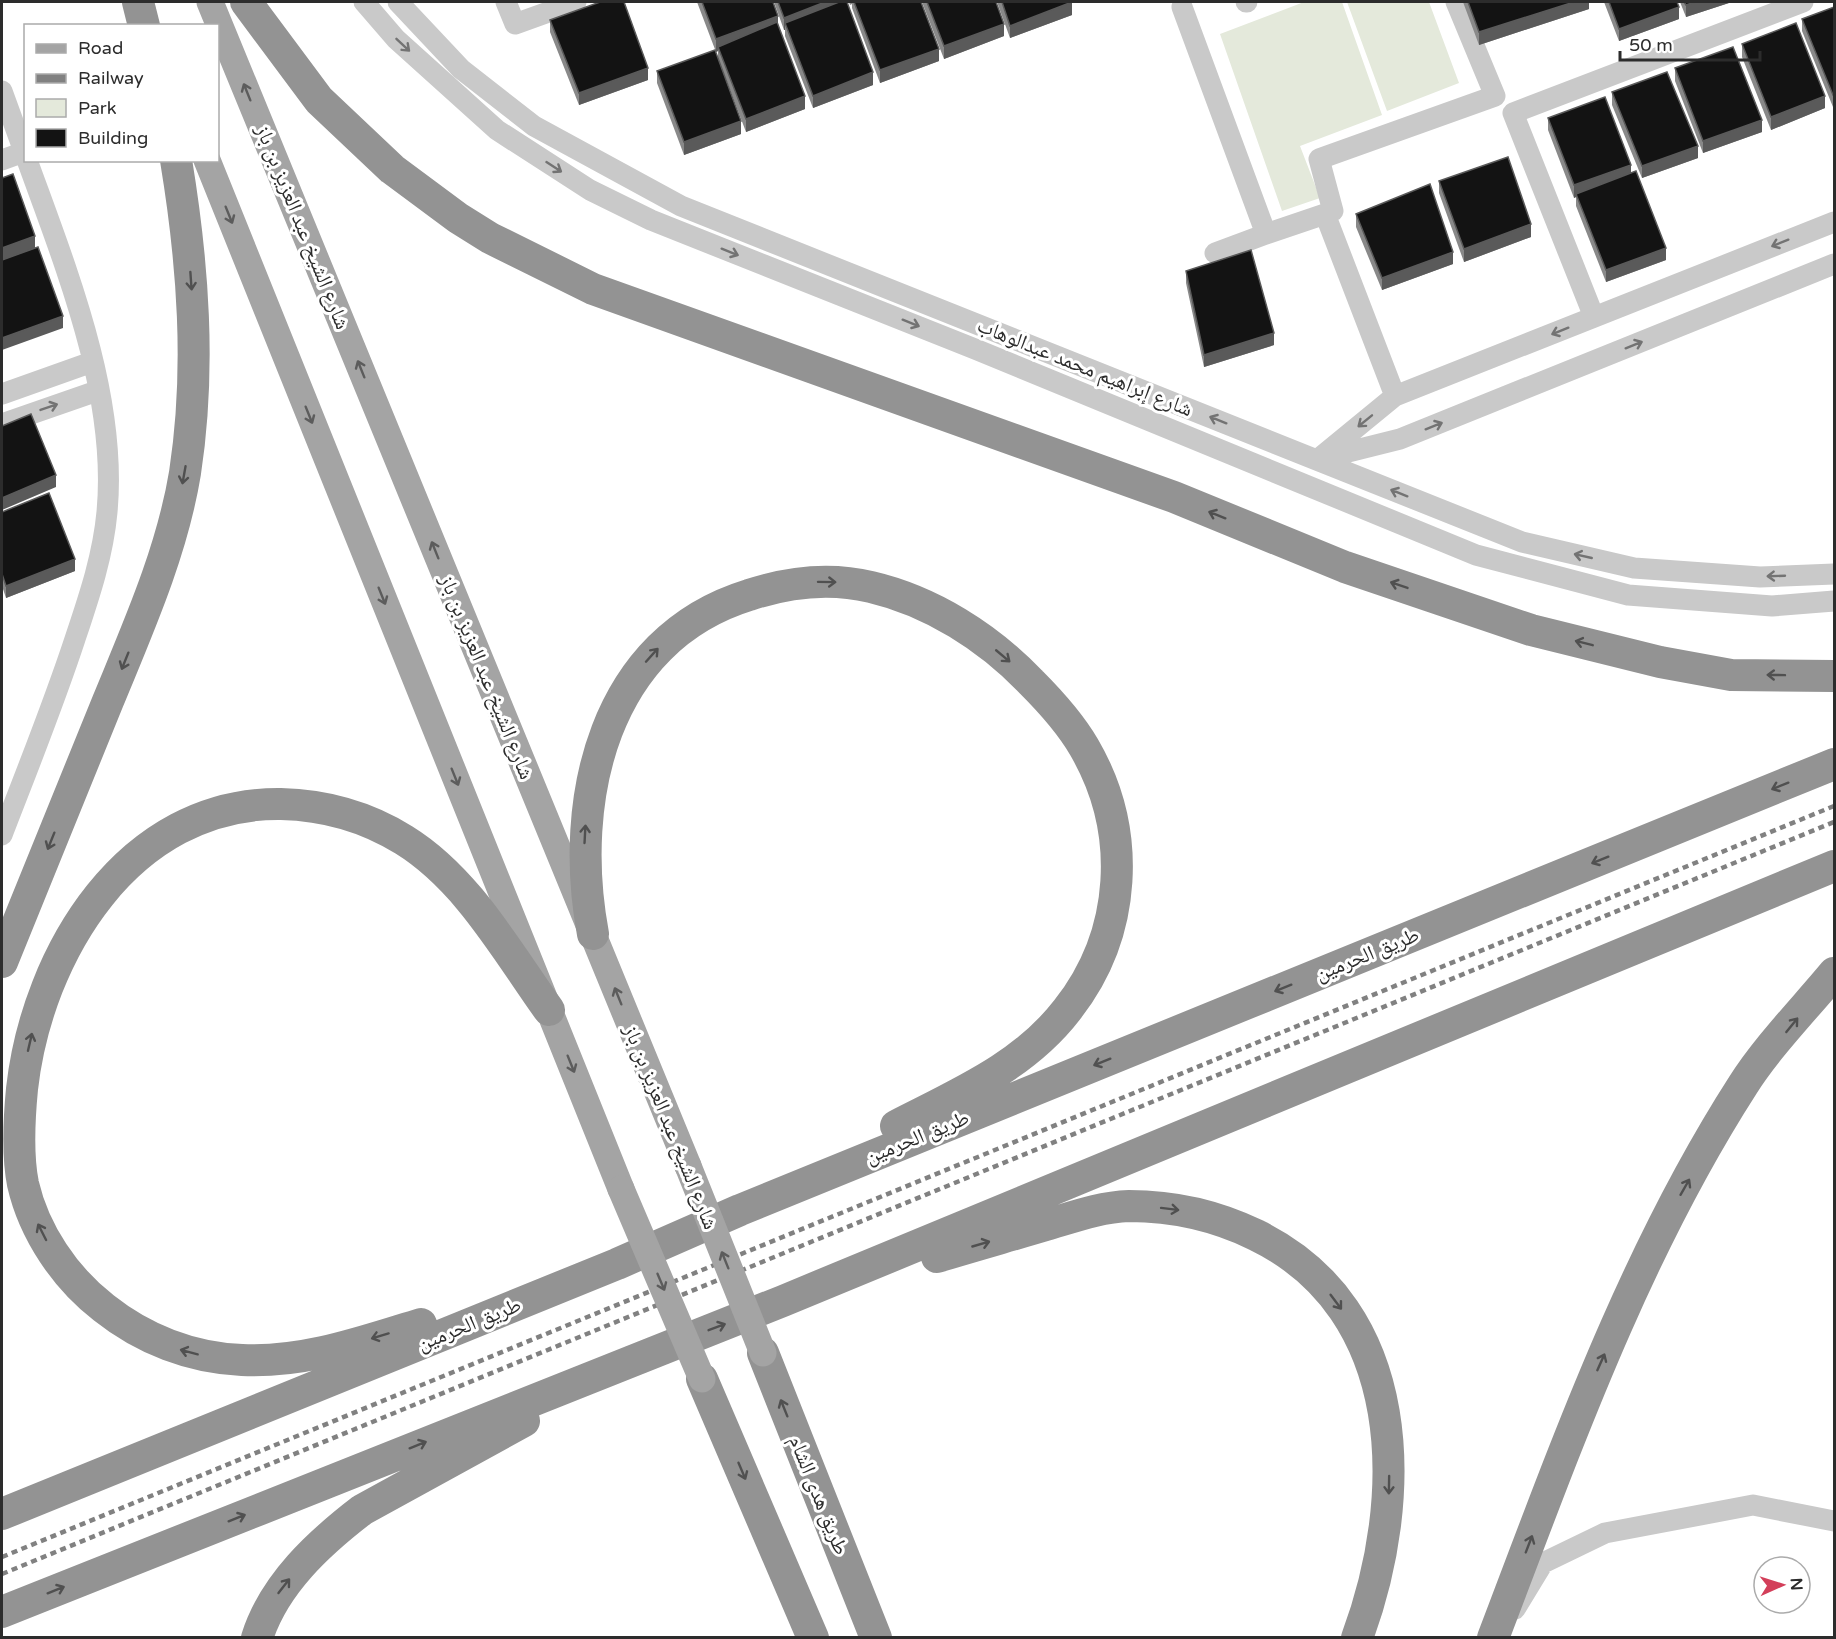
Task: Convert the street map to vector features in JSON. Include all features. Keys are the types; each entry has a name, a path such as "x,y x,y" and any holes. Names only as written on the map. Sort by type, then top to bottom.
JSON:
{"highway":[{"path":"138,2 144,24"},
{"path":"246,2 319,100 392,169 449,212 490,238 585,285 1174,497 1345,567 1531,630 1660,662 1731,675 1834,676"},
{"path":"2,962 137,631 178,505 191,419 193,344 189,249 176,162"},
{"path":"593,934 585,879 586,824 595,770 614,714 638,670 666,640 699,616 741,597 808,582 848,583 887,591 932,609 980,638 1023,673 1071,726 1094,764 1114,828 1117,892 1114,913 1101,953 1080,993 1066,1011 1038,1043 1007,1068 740,1209"},
{"name":"طريق الحرمين","path":"2,1514 617,1264 740,1209 1834,764"},
{"path":"549,1010 462,890 425,855 404,840 358,818 314,807 251,806 206,816 160,838 118,873 82,918 54,969 36,1020 24,1074 20,1129 23,1183 30,1205 50,1248 64,1268 96,1302 134,1329 156,1340 178,1349 223,1359 246,1361 320,1355 617,1264"},
{"path":"2,1612 783,1301 1834,866"},
{"path":"1495,1638 1586,1395 1659,1232 1744,1084 1834,973"},
{"path":"783,1301 1105,1208 1153,1207 1177,1210 1224,1221 1265,1239 1303,1264 1337,1302 1364,1346 1383,1406 1390,1465 1387,1521 1376,1580 1357,1638"},
{"name":"طريق هدى الشام","path":"763,1353 876,1638"},
{"path":"257,1638 267,1612 285,1585 321,1545 362,1510 643,1356"},
{"path":"702,1379 813,1638"},
{"path":"855,1584 892,1638"}],"main road":[{"path":"143,2 151,24"},
{"name":"شارع الشيخ عبد العزيز بن باز","path":"210,2 763,1353"},
{"path":"208,162 621,1190 702,1379"}],"street":[{"path":"364,2 396,39 497,130 590,190 651,220 975,349 1476,555 1629,595 1772,606 1834,601"},
{"name":"شارع إبراهيم محمد عبدالوهاب","path":"398,2 461,69 534,126 681,206 1522,542 1634,568 1760,577 1834,574"},
{"path":"506,2 515,24 576,2"},
{"path":"1456,2 1495,96 1514,113 1594,317"},
{"path":"1514,113 1803,2"},
{"path":"1182,7 1266,234"},
{"path":"2,91 24,154"},
{"path":"1215,253 1334,211 1319,159 1495,96"},
{"path":"2,160 24,157"},
{"path":"2,835 59,687 98,567 107,510 105,433 84,318 27,162"},
{"path":"1325,214 1395,396"},
{"path":"1317,460 1395,396 1834,222"},
{"path":"1317,460 1400,439 1834,264"},
{"path":"2,394 92,362"},
{"path":"2,424 97,391"},
{"path":"1495,1638 1544,1563 1605,1533 1753,1505 1834,1521"}],"green space":[{"path":"1304,2 1342,2 1382,115 1300,146 1320,198 1282,211 1220,34"},
{"path":"1347,2 1429,2 1459,83 1387,111"}],"building":[{"path":"600,2 624,2 648,68 579,93 550,20"},
{"path":"702,2 773,2 778,16 716,39"},
{"path":"778,2 825,2 784,18"},
{"path":"839,2 847,2 873,72 813,96 785,23"},
{"path":"854,2 921,2 939,49 880,70"},
{"path":"927,2 996,2 1004,24 944,46"},
{"path":"1002,2 1072,2 1010,26"},
{"path":"1468,2 1574,2 1479,32"},
{"path":"1609,2 1677,2 1679,7 1619,29"},
{"path":"1834,7 1834,94 1833,95 1802,19"},
{"path":"777,22 805,96 746,119 718,47"},
{"path":"1796,23 1825,96 1771,117 1742,44"},
{"path":"1733,47 1762,120 1703,141 1675,68"},
{"path":"715,50 741,121 684,142 657,71"},
{"path":"1667,72 1698,146 1642,166 1612,92"},
{"path":"1605,97 1631,165 1574,185 1548,118"},
{"path":"1508,157 1531,224 1464,249 1439,181"},
{"path":"1636,171 1666,248 1606,270 1576,194"},
{"path":"13,174 35,236 2,248 2,178"},
{"path":"1430,184 1453,252 1382,278 1356,214"},
{"path":"38,247 63,316 2,338 2,260"},
{"path":"1251,250 1274,333 1204,355 1186,271"},
{"path":"31,414 56,475 2,498 2,426"},
{"path":"49,493 75,559 6,586 2,574 2,512"}],"railway":[{"path":"2,1557 1834,806"},
{"path":"2,1574 1834,822"}]}
